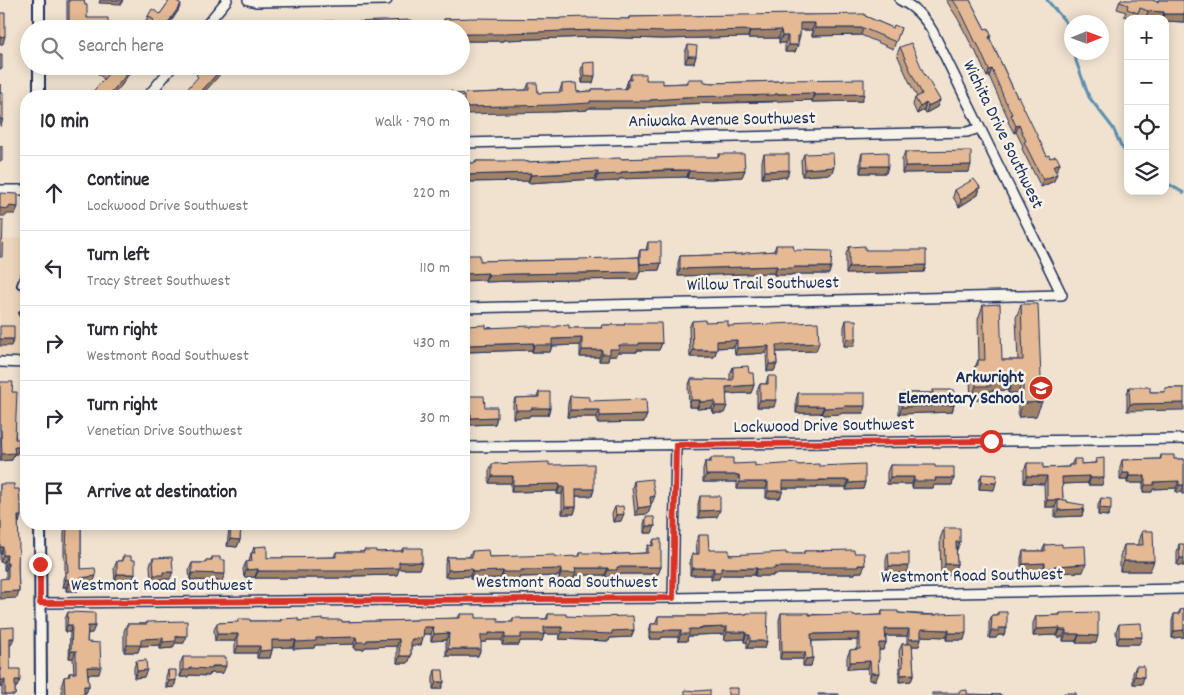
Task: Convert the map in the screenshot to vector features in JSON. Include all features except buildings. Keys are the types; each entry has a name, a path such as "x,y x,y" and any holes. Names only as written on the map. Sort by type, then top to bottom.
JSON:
{"street":[{"path":"38,0 39,20"},
{"path":"211,20 227,0"},
{"path":"248,0 256,2 386,0"},
{"name":"Wichita Drive Southwest","path":"900,0 915,9 926,20 933,32 1062,294"},
{"path":"39,75 39,90"},
{"path":"153,90 166,75"},
{"name":"Aniwaka Avenue Southwest","path":"470,143 967,132 980,128"},
{"path":"0,190 20,190"},
{"name":"Willow Trail Southwest","path":"470,308 1062,294"},
{"path":"0,362 20,363"},
{"name":"Lockwood Drive Southwest","path":"470,447 1184,440"},
{"path":"673,598 676,445"},
{"path":"40,530 41,695"},
{"name":"Westmont Road Southwest","path":"40,603 673,598 1184,589"}],"shaded area":[{"path":"20,238 20,366 0,366 0,240"}],"waterway":[{"path":"1047,0 1064,20"},
{"path":"1076,60 1089,97 1113,128 1124,150"},
{"path":"1169,184 1184,193"}],"place":[{"name":"Arkwright Elementary School","path":"1041,388"}],"route":[{"path":"40,564 40,603 673,598 676,445 991,441"}]}
